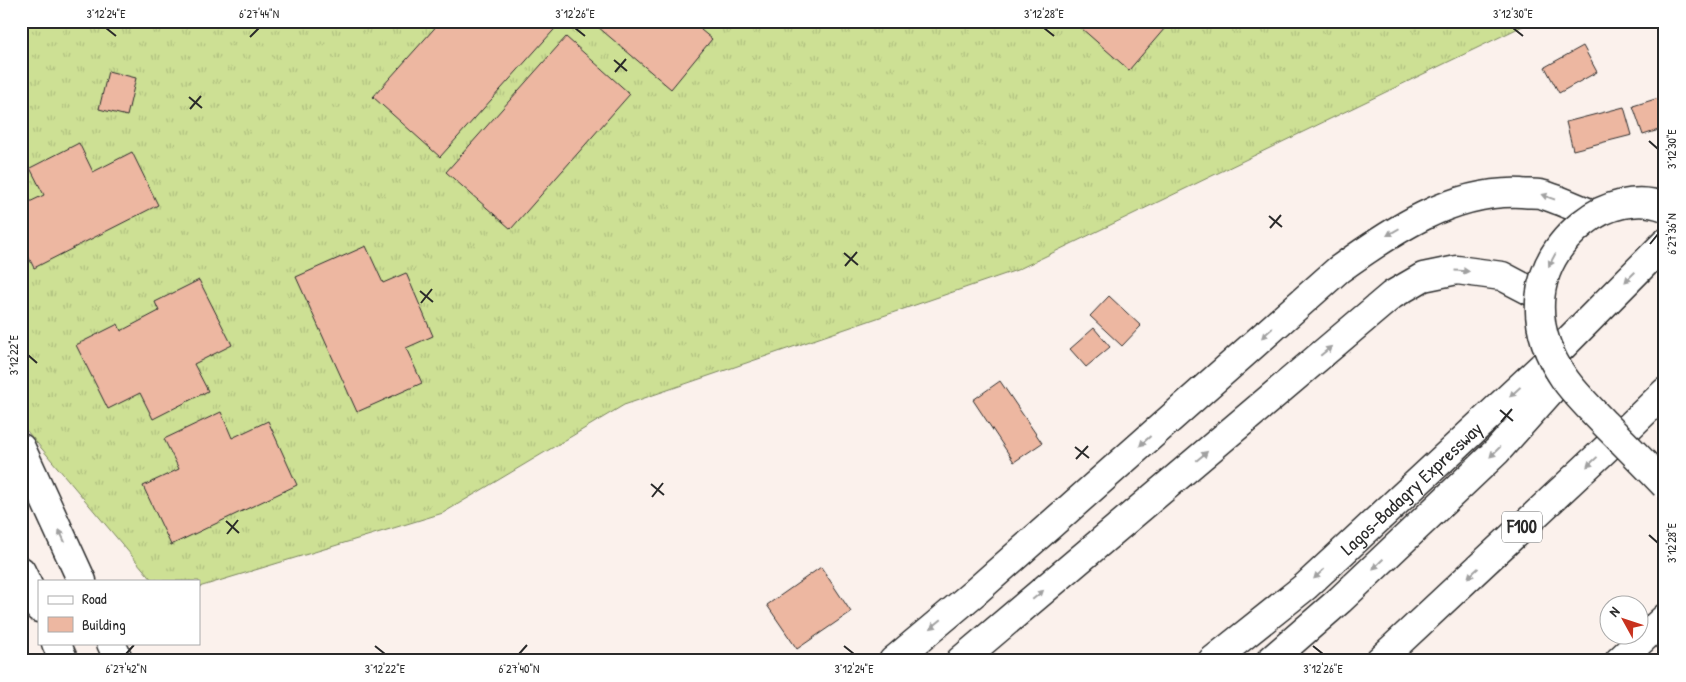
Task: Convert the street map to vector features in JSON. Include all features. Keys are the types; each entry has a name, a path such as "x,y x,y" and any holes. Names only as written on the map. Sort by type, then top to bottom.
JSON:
{"main road":[{"path":"893,661 974,593 1338,270 1379,240 1420,216 1468,199 1504,193 1540,194 1593,214"},
{"path":"1665,207 1634,202 1611,206 1593,214 1569,234 1554,254 1545,272 1540,296 1540,320 1547,348 1563,377 1578,396 1665,485"},
{"name":"Lagos-Badagry Expressway","path":"1212,661 1306,586 1549,360 1665,243"},
{"path":"960,661 1392,295 1423,278 1457,270 1502,276 1540,296"},
{"path":"1270,661 1340,600 1497,451 1563,377"},
{"name":"F100","path":"1379,661 1665,392"},
{"path":"21,448 82,580"},
{"path":"21,571 38,606"},
{"path":"1619,661 1665,618"},
{"path":"56,644 64,661"},
{"path":"111,644 119,661"}],"green space":[{"path":"21,21 1533,21 1017,270 624,405 443,513 200,587 200,580 152,580 21,424"}],"building":[{"path":"441,21 561,22 440,157 373,97"},
{"path":"591,21 708,21 701,30 712,39 671,89"},
{"path":"1073,21 1171,21 1129,70"},
{"path":"566,37 630,94 511,229 446,172"},
{"path":"1583,46 1597,72 1559,93 1545,67"},
{"path":"108,71 136,78 127,116 99,109"},
{"path":"1665,96 1665,128 1643,135 1633,106"},
{"path":"1624,107 1632,135 1573,150 1566,122"},
{"path":"79,143 93,172 132,152 158,205 34,268 21,242 21,206 44,195 30,168"},
{"path":"366,246 383,283 406,273 433,336 406,348 422,383 357,412 296,277"},
{"path":"199,280 232,345 194,364 208,391 153,419 140,393 108,409 76,345 118,324 121,331 159,311 155,302"},
{"path":"1109,296 1141,326 1122,346 1090,316"},
{"path":"1094,328 1110,347 1086,367 1070,349"},
{"path":"1000,381 1042,443 1014,462 973,400"},
{"path":"221,412 232,438 268,421 297,485 171,545 143,486 179,469 164,439"},
{"path":"821,567 851,612 797,649 767,605"}]}
